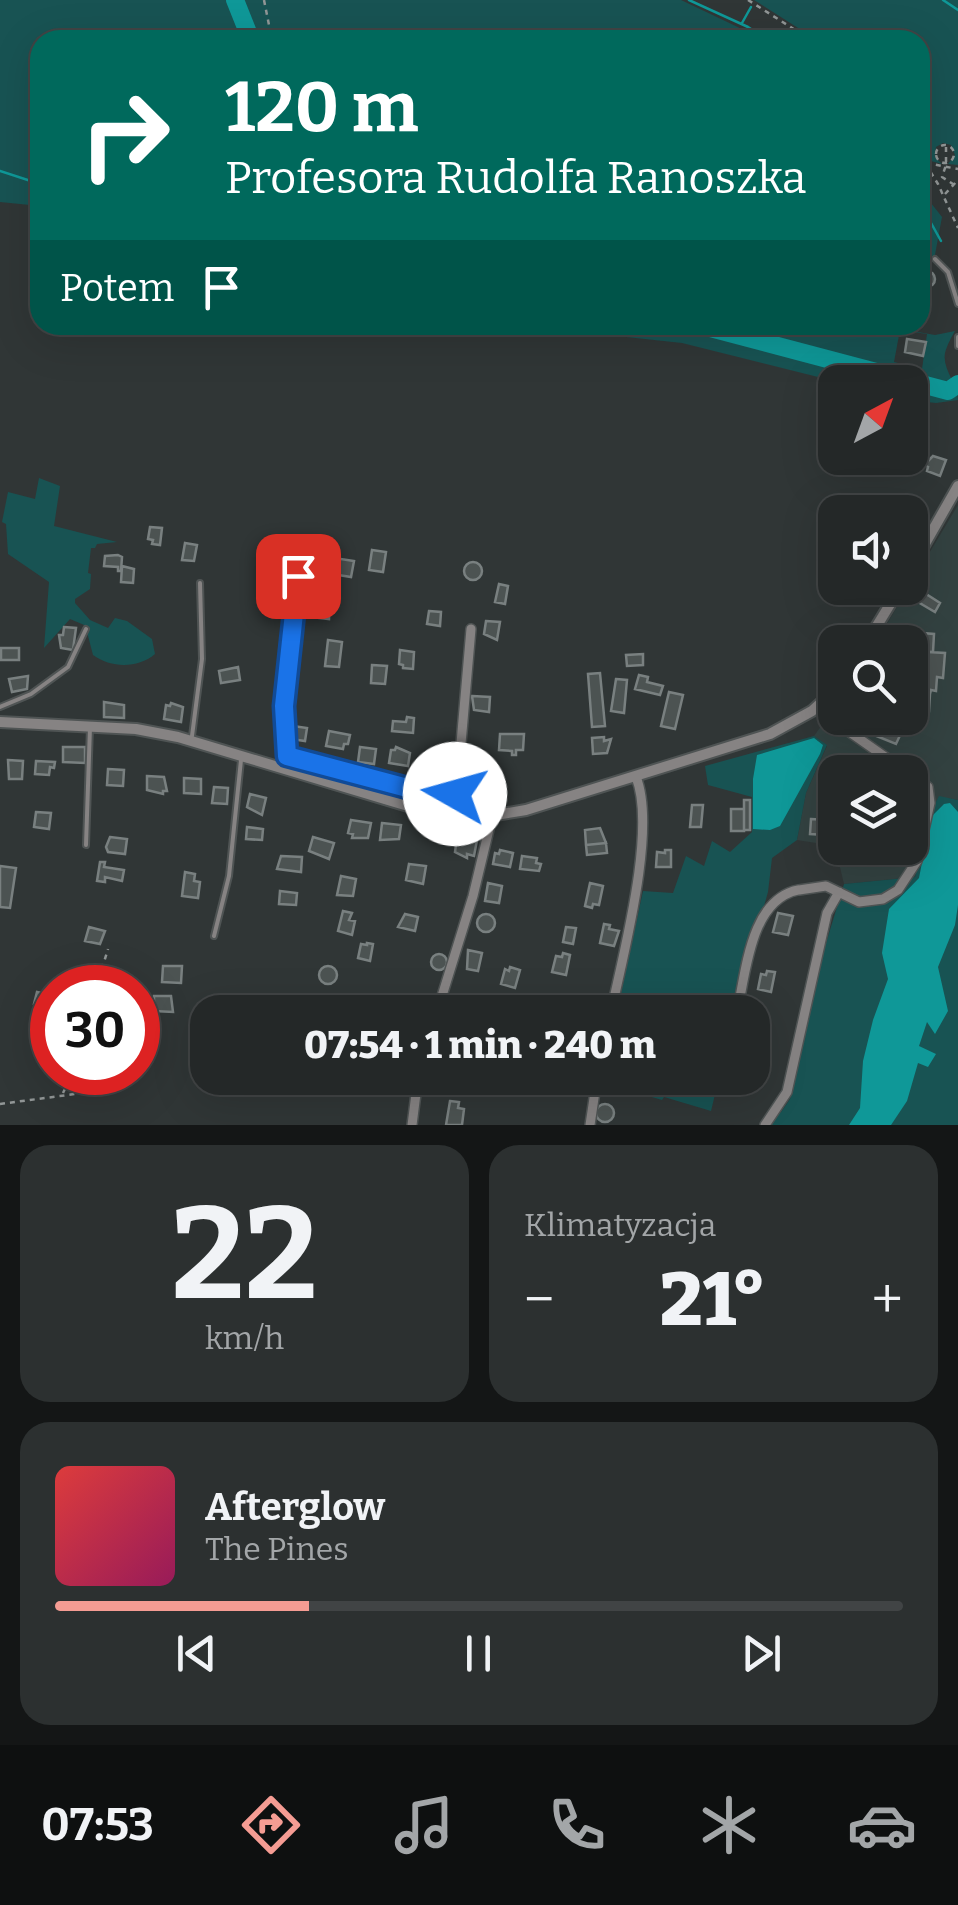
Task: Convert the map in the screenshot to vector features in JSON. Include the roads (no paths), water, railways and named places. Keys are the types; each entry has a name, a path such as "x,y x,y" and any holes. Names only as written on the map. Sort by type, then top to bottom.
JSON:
{"street":[{"path":"928,538 958,486"},
{"path":"287,769 287,756 445,798 453,795 457,789 470,629"},
{"path":"0,722 136,730 191,741 447,816 492,817 530,809 770,734 818,705"},
{"path":"741,995 766,910 781,895 826,886 859,902 883,899 898,890 917,861 930,796 923,781 859,735"},
{"path":"614,995 634,902 642,834 644,806 636,776"},
{"path":"442,995 470,910 492,817"},
{"path":"764,1125 787,1092 826,912 839,892"},
{"path":"412,1125 416,1095"},
{"path":"590,1125 594,1095"}],"lane":[{"path":"935,259 948,272 958,304"},
{"path":"958,337 958,346"},
{"path":"287,756 284,706 298,576"},
{"path":"191,741 202,658 200,583"},
{"path":"0,708 31,694 68,667 86,629"},
{"path":"86,845 90,727"},
{"path":"214,936 229,876 242,756"}],"water":[{"path":"814,738 823,745 780,826 770,830 753,829 757,755"},
{"path":"950,803 958,812 958,905 955,925 938,967 948,1011 935,1034 927,1022 919,1046 936,1054 928,1067 918,1063 907,1101 891,1125 849,1125 860,1108 863,1061 888,979 882,953 889,909 919,878 922,865 928,865 931,817"}],"waterway":[{"path":"235,0 247,30"},
{"path":"689,0 753,30"},
{"path":"943,0 958,10"},
{"path":"742,23 751,7"},
{"path":"0,171 30,181"},
{"path":"930,221 941,241"},
{"path":"737,335 948,391 958,384"}]}
